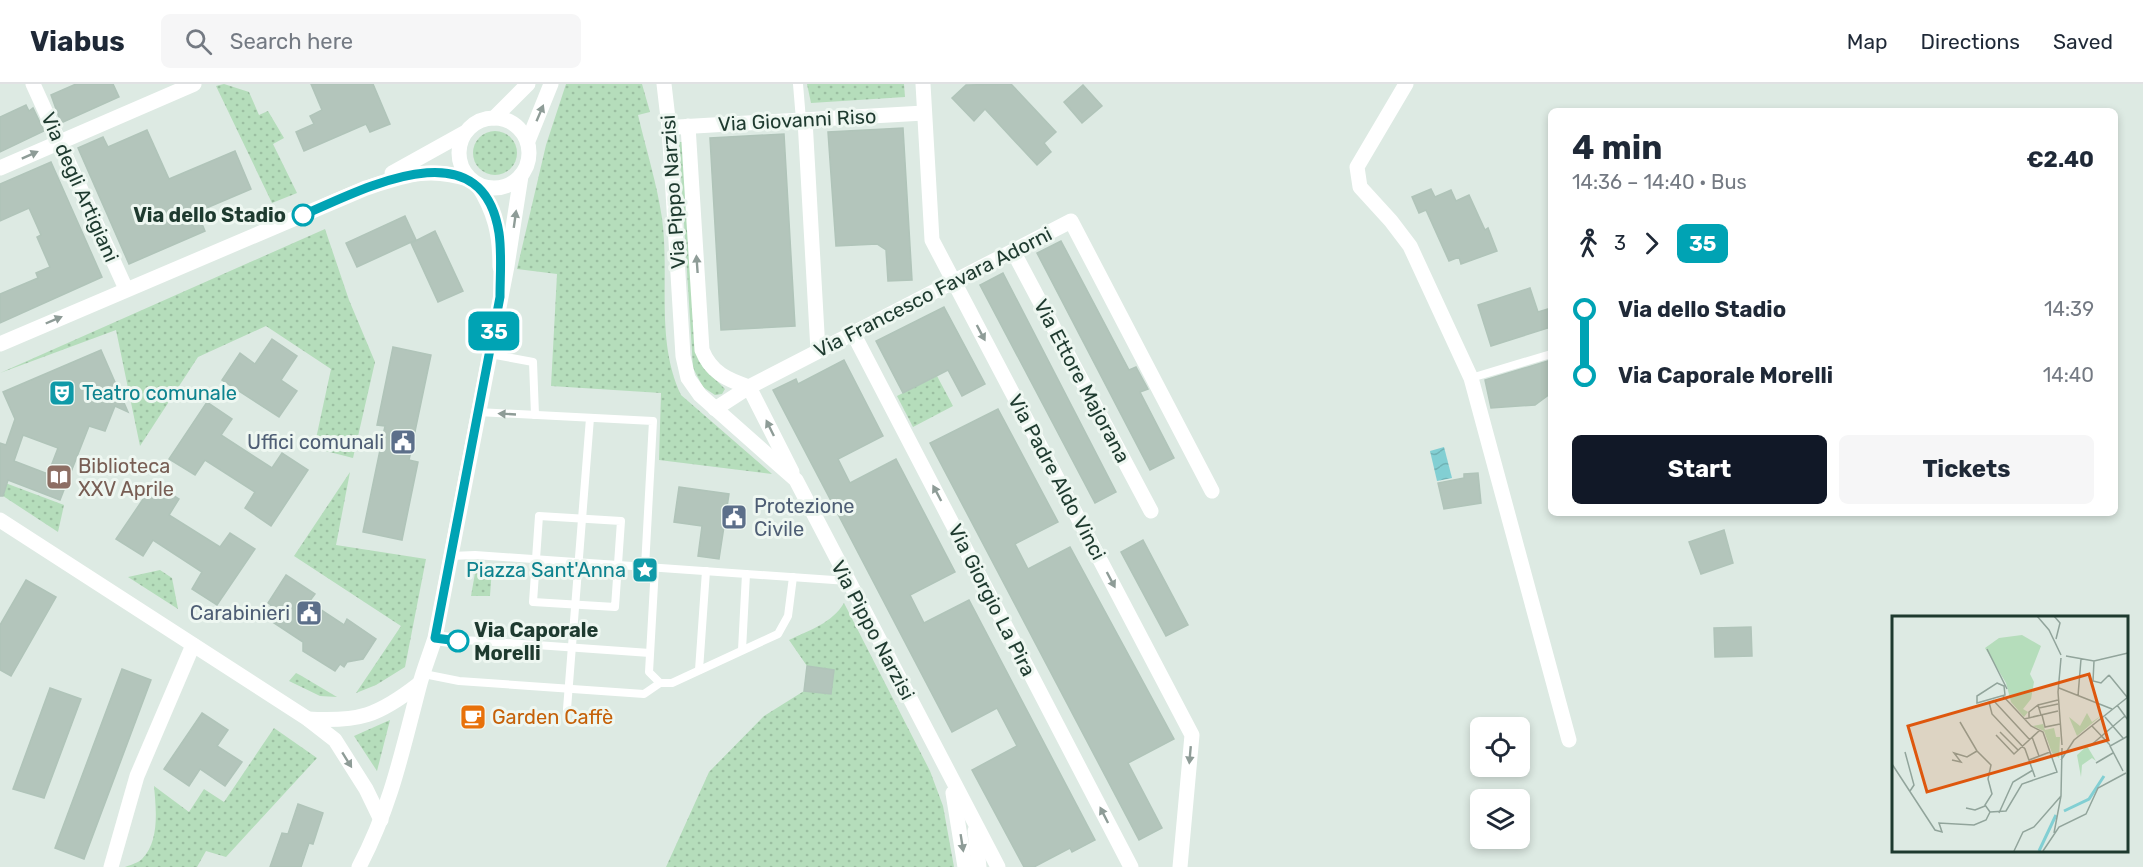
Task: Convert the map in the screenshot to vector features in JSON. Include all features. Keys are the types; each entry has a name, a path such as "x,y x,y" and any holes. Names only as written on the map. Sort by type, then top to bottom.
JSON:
{"street":[{"name":"Via degli Artigiani","path":"33,84 126,289"},
{"path":"0,168 194,84"},
{"path":"366,188 464,133 477,122 494,117 528,84"},
{"path":"359,867 381,820 399,771 422,679 435,638 490,354 521,176 527,165 528,141 551,84"},
{"name":"Via Pippo Narzisi","path":"664,84 669,127 683,356 688,378 700,395 796,480 998,867"},
{"path":"798,84 803,120 818,351"},
{"name":"Via Padre Aldo Vinci","path":"922,84 932,240 1192,735 1180,867"},
{"path":"1406,84 1357,167 1357,175 1360,187 1410,246 1471,378 1569,740"},
{"name":"Via Giovanni Riso","path":"669,127 924,113"},
{"path":"494,117 514,124 528,141"},
{"path":"688,126 702,350 706,360 717,373 728,380 749,387 796,480"},
{"path":"464,133 460,141 459,158 465,174 474,182 490,205 499,232 500,297"},
{"path":"0,344 366,188 416,172 449,173 489,188 501,188 521,176"},
{"name":"Via Francesco Favara Adorni","path":"715,409 749,387 1071,221 1212,491"},
{"name":"Via Ettore Majorana","path":"1013,251 1151,511"},
{"name":"Via Giorgio La Pira","path":"853,333 1131,867"},
{"path":"0,520 308,718 335,740 366,789 381,820"},
{"path":"111,867 137,776 193,645"},
{"path":"308,718 354,720 377,712 422,679"},
{"path":"951,778 965,867"},
{"path":"974,822 979,867"}],"lane":[{"path":"490,354 533,362 535,415"},
{"path":"1471,378 1548,355"},
{"path":"478,412 653,421 645,567"},
{"path":"567,709 591,418"},
{"path":"539,516 621,521 615,607 533,602 536,559 539,516"},
{"path":"451,556 536,559 848,581"},
{"path":"655,567 649,672 660,684"},
{"path":"699,670 706,571"},
{"path":"742,650 746,574"},
{"path":"422,679 644,694 660,684 672,683 778,634 788,616 793,577"},
{"path":"435,638 650,653"}],"green space":[{"path":"224,84 249,92 259,115 268,111 284,138 273,144 297,193 272,203 216,86"},
{"path":"566,84 642,84 650,112 638,115 662,218 666,330 673,374 681,395 772,474 659,460 661,393 551,386 557,274 517,269 546,145"},
{"path":"807,84 904,84 905,97 811,103"},
{"path":"495,131 504,132 511,137 516,144 516,162 511,169 504,174 495,175 486,174 479,169 474,162 473,153 474,144 479,137 486,132"},
{"path":"679,142 683,142 702,366 725,389 722,394 715,395 703,387 693,368"},
{"path":"325,229 349,300 375,362 353,458 314,448 331,369 266,326 198,357 140,446 116,330 0,373"},
{"path":"937,376 953,406 913,427 897,396"},
{"path":"350,472 336,545 426,559 405,667 376,685 356,693 401,626 294,556"},
{"path":"0,481 64,505 58,532 0,494"},
{"path":"482,567 492,568 490,596 471,596 475,573"},
{"path":"160,570 172,578 178,609 128,577"},
{"path":"844,603 930,771 943,806 954,867 666,867 709,772 764,716 804,691 831,694 834,670 807,666 789,640 827,621"},
{"path":"296,673 337,697 320,696 289,681"},
{"path":"390,720 377,771 354,736"},
{"path":"274,728 317,758 226,857 206,851 197,867 125,867 142,859 152,843 156,824 154,786 189,812 204,789 224,802"}],"water":[{"path":"1444,447 1452,478 1437,481 1430,451"}],"building":[{"path":"76,84 113,84 119,97 61,123 51,95"},
{"path":"311,84 373,84 390,124 370,132 366,124 304,151 296,132 314,124 310,116 322,110"},
{"path":"1011,84 1056,132 1044,143 1051,152 1037,165 985,109 974,121 952,98 966,85"},
{"path":"1083,85 1102,106 1082,123 1064,102"},
{"path":"26,105 29,111 33,108 44,131 0,152 0,117"},
{"path":"903,128 912,280 888,281 886,250 877,244 836,246 828,132"},
{"path":"147,130 169,179 235,151 251,189 197,212 205,231 129,264 78,148 103,137 108,147"},
{"path":"784,134 795,326 721,330 710,138"},
{"path":"51,162 102,277 0,323 0,294 38,278 36,273 50,267 37,237 41,235 29,208 0,221 0,184"},
{"path":"1431,189 1435,197 1451,190 1456,201 1469,195 1485,230 1488,228 1497,251 1461,264 1459,257 1449,261 1426,210 1419,213 1412,197"},
{"path":"405,216 416,240 357,267 346,243"},
{"path":"435,231 463,291 438,302 411,243"},
{"path":"1061,241 1129,370 1136,367 1148,389 1140,392 1174,458 1150,470 1037,253"},
{"path":"1003,273 1116,492 1095,503 980,285"},
{"path":"1530,288 1538,312 1548,309 1548,328 1491,346 1478,305"},
{"path":"944,307 985,384 962,396 948,370 903,393 876,341"},
{"path":"272,339 297,356 281,380 297,391 279,417 222,380 240,353 255,364"},
{"path":"393,347 431,355 409,460 418,462 402,540 363,532 385,426 377,425"},
{"path":"101,350 128,412 115,406 105,431 89,426 60,500 8,480 3,496 0,496 0,443 6,445 15,419 3,392","holes":["23,435 58,448 48,474 14,461"]},
{"path":"844,360 883,436 838,459 850,483 896,459 955,572 910,595 924,623 969,600 1095,840 1072,852 1070,848 1034,867 1024,867 972,770 1017,746 997,708 952,732 773,390 796,379 798,384"},
{"path":"1548,361 1548,395 1535,405 1491,408 1485,380"},
{"path":"207,402 232,419 221,435 272,468 282,453 308,470 271,526 245,508 255,492 205,460 195,475 169,459"},
{"path":"998,409 1058,522 1015,544 1028,569 1070,547 1174,739 1128,763 1162,828 1139,840 930,443"},
{"path":"1478,473 1481,503 1444,509 1438,483 1464,478 1464,474"},
{"path":"154,483 179,499 169,515 220,547 230,533 255,549 217,605 192,589 202,572 153,540 143,556 116,539"},
{"path":"679,487 729,494 719,559 698,556 702,526 674,522"},
{"path":"1724,530 1733,563 1701,574 1689,542"},
{"path":"1143,540 1188,625 1166,636 1121,552"},
{"path":"286,575 315,594 309,602 344,625 347,619 376,639 363,659 347,662 344,667 340,664 335,671 303,651 303,642 268,619 266,613 271,605 268,603"},
{"path":"26,580 56,597 11,676 0,670 0,625"},
{"path":"1751,627 1752,656 1715,657 1714,628"},
{"path":"807,666 834,670 831,694 804,691"},
{"path":"122,669 151,680 84,859 55,848"},
{"path":"50,688 81,699 44,798 13,789"},
{"path":"202,713 228,730 217,746 242,762 225,786 200,769 189,786 164,769"},
{"path":"298,804 323,813 313,844 309,843 301,867 270,867 282,833 288,834"}],"bus line":[{"name":"35","path":"303,215 366,188 416,172 434,171 449,173 477,184 495,218 500,245 500,297 435,638 458,641"}],"place":[{"name":"Via dello Stadio","path":"303,215"},
{"name":"Teatro comunale","path":"62,393"},
{"name":"Uffici comunali","path":"403,442"},
{"name":"Biblioteca XXV Aprile","path":"59,477"},
{"name":"Protezione Civile","path":"734,517"},
{"name":"Piazza Sant'Anna","path":"645,570"},
{"name":"Carabinieri","path":"309,613"},
{"name":"Via Caporale Morelli","path":"458,641"},
{"name":"Garden Caffè","path":"473,717"}]}
